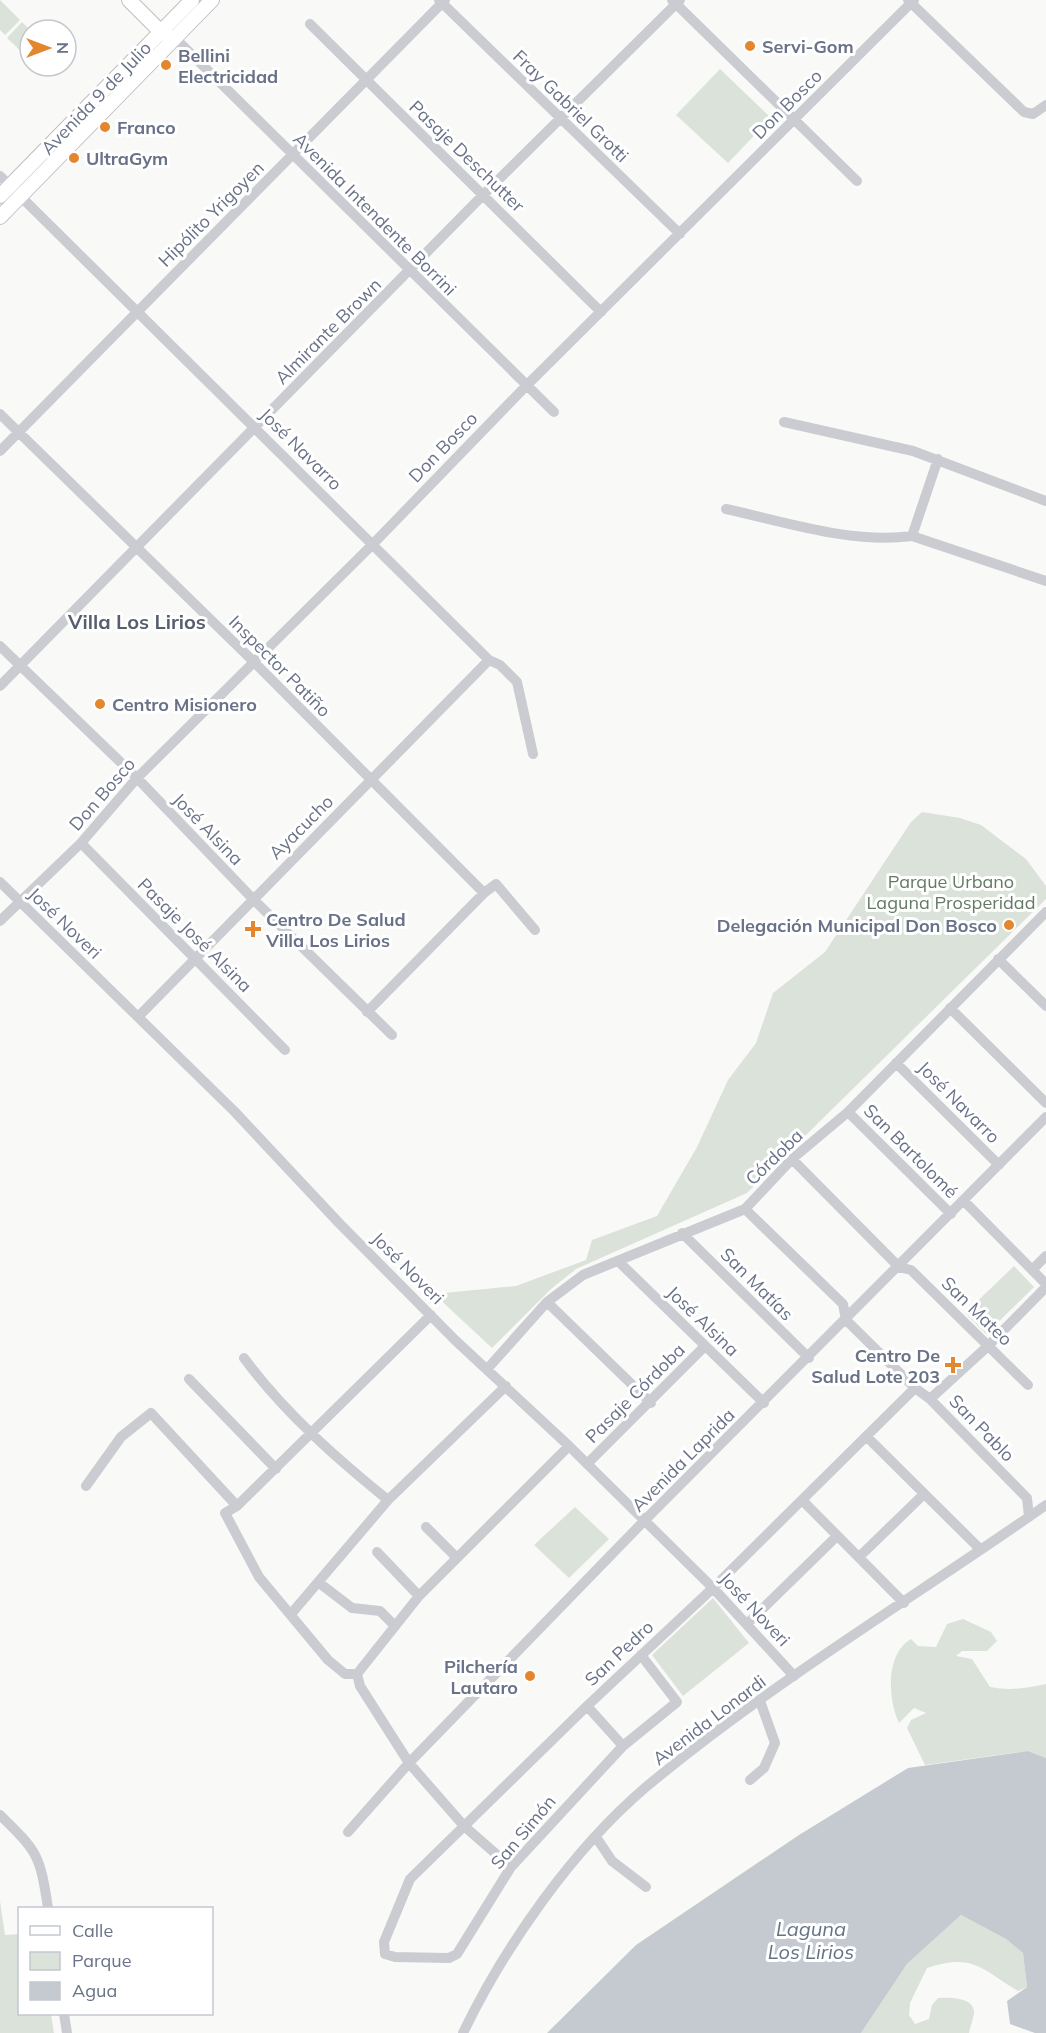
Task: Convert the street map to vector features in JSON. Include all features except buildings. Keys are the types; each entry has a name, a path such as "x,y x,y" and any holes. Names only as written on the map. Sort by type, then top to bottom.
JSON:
{"main road":[{"path":"129,0 175,38"},
{"path":"142,0 164,28"},
{"name":"Avenida 9 de Julio","path":"3,186 192,0"},
{"name":"Avenida 9 de Julio","path":"0,217 212,0"}],"street":[{"name":"Hipólito Yrigoyen","path":"0,451 137,309 293,156 442,1"},
{"name":"Fray Gabriel Grotti","path":"442,1 680,234"},
{"name":"Almirante Brown","path":"0,686 676,1"},
{"path":"676,1 793,121 858,181"},
{"path":"911,1 1024,112 1033,114 1046,105"},
{"name":"Don Bosco","path":"0,921 81,843 137,778 373,544 526,386 911,1"},
{"name":"Pasaje Deschutter","path":"310,24 365,81 484,194 601,312"},
{"name":"Avenida Intendente Borrini","path":"175,38 554,412"},
{"name":"José Navarro","path":"3,186 21,196 489,660 500,665 517,682 533,754"},
{"name":"Inspector Patiño","path":"0,414 253,661 484,893"},
{"path":"784,422 913,451 1046,501"},
{"path":"912,536 938,459"},
{"path":"726,509 846,535 889,539 912,536 1046,581"},
{"name":"José Alsina","path":"0,646 137,778 253,899 392,1035"},
{"name":"Ayacucho","path":"138,1017 489,660"},
{"name":"Pasaje José Alsina","path":"81,843 285,1050"},
{"name":"José Noveri","path":"0,882 138,1017 431,1315 569,1446 713,1588 794,1676"},
{"path":"368,1012 484,893 496,884 535,930"},
{"name":"Córdoba","path":"488,1368 547,1302 582,1275 619,1262 682,1233 745,1209 792,1159 848,1112 1046,912"},
{"path":"999,959 1046,1006"},
{"path":"950,1008 1046,1103"},
{"name":"José Navarro","path":"896,1063 999,1165"},
{"name":"San Bartolomé","path":"848,1112 951,1214"},
{"name":"Avenida Laprida","path":"348,1832 410,1763 644,1521 809,1358 1046,1117"},
{"path":"792,1159 898,1267"},
{"name":"San Bartolomé","path":"964,1201 1046,1285"},
{"name":"San Pablo","path":"745,1209 843,1304 846,1320 915,1388 930,1398 1027,1498 1029,1517"},
{"name":"San Matías","path":"682,1233 809,1358"},
{"path":"1032,1270 1046,1256"},
{"name":"José Alsina","path":"619,1262 764,1403"},
{"name":"San Mateo","path":"898,1267 911,1270 1028,1385"},
{"path":"930,1398 988,1346 1046,1285"},
{"path":"547,1302 651,1403"},
{"path":"357,1674 345,1674 328,1660 259,1577 225,1514 237,1506 314,1433 431,1315"},
{"name":"Pasaje Córdoba","path":"587,1464 651,1403 705,1346"},
{"path":"244,1358 261,1380 333,1455 388,1500"},
{"path":"189,1379 276,1469"},
{"path":"291,1614 388,1500 506,1386"},
{"name":"San Pedro","path":"395,1957 385,1954 384,1942 406,1886 464,1826 713,1588 915,1388"},
{"path":"86,1486 121,1437 151,1413 237,1506"},
{"path":"867,1437 980,1550"},
{"path":"357,1674 419,1596 569,1446"},
{"path":"859,1557 924,1494"},
{"path":"802,1500 904,1603"},
{"name":"Avenida Lonardi","path":"463,2033 496,1971 536,1909 596,1837 645,1788 794,1676 1046,1505"},
{"path":"426,1527 457,1558"},
{"path":"747,1624 837,1536"},
{"path":"377,1552 419,1596"},
{"path":"318,1582 352,1608 380,1611 395,1626"},
{"name":"San Simón","path":"395,1957 449,1958 457,1954 511,1867 623,1746 677,1702 641,1655"},
{"path":"357,1674 360,1686 410,1763 464,1826 511,1867"},
{"path":"750,1780 764,1768 775,1743 760,1701"},
{"path":"587,1706 623,1746"},
{"path":"0,1815 38,1856 48,1907"},
{"path":"596,1837 612,1861 646,1887"},
{"path":"64,2015 67,2033"}],"green space":[{"path":"0,0 18,18 18,22 5,35 0,30"},
{"path":"18,26 18,49 7,38"},
{"path":"720,69 771,118 728,163 676,115"},
{"name":"Parque Urbano Laguna Prosperidad","path":"922,812 960,818 981,825 1026,859 1046,886 1046,899 747,1193 576,1269 551,1289 492,1348 434,1294 516,1286 586,1260 592,1240 657,1216 697,1147 728,1080 756,1043 773,993 825,952 911,822"},
{"path":"1014,1266 1034,1287 986,1334 965,1313"},
{"path":"575,1507 609,1539 569,1578 534,1545"},
{"path":"713,1598 749,1643 683,1696 652,1655"},
{"path":"963,1619 991,1632 997,1641 987,1651 962,1651 956,1656 972,1659 990,1687 1012,1689 1046,1684 1046,1758 1028,1751 925,1765 907,1728 911,1720 926,1713 914,1708 899,1723 891,1690 893,1666 897,1655 911,1639 918,1646 936,1647 947,1624"},
{"path":"0,1901 5,1935 18,1934 18,2015 51,2015 54,2033 0,2033"},
{"path":"961,1915 1006,1939 1023,1953 1027,1987 1018,1991 985,1970 966,1963 955,1962 927,1968 910,2003 909,2015 915,2024 929,2019 932,2005 938,1998 961,1999 971,2004 973,2008 974,2014 969,2033 861,2033 907,1964"}],"water":[{"name":"Laguna Los Lirios","path":"1028,1751 1046,1758 1046,2033 1035,2033 1010,2024 1007,2001 1027,1987 1023,1953 1006,1939 961,1915 907,1964 861,2033 547,2033 636,1945 799,1835 908,1768"}],"place":[{"name":"Servi-Gom","path":"750,46"},
{"name":"Bellini Electricidad","path":"166,65"},
{"name":"Franco","path":"105,127"},
{"name":"UltraGym","path":"74,158"},
{"name":"Centro Misionero","path":"100,704"},
{"name":"Delegación Municipal Don Bosco","path":"1009,925"},
{"name":"Centro De Salud Villa Los Lirios","path":"253,929"},
{"name":"Centro De Salud Lote 203","path":"953,1365"},
{"name":"Pilchería Lautaro","path":"530,1676"}],"district":[{"name":"Villa Los Lirios","path":"137,621"}]}
